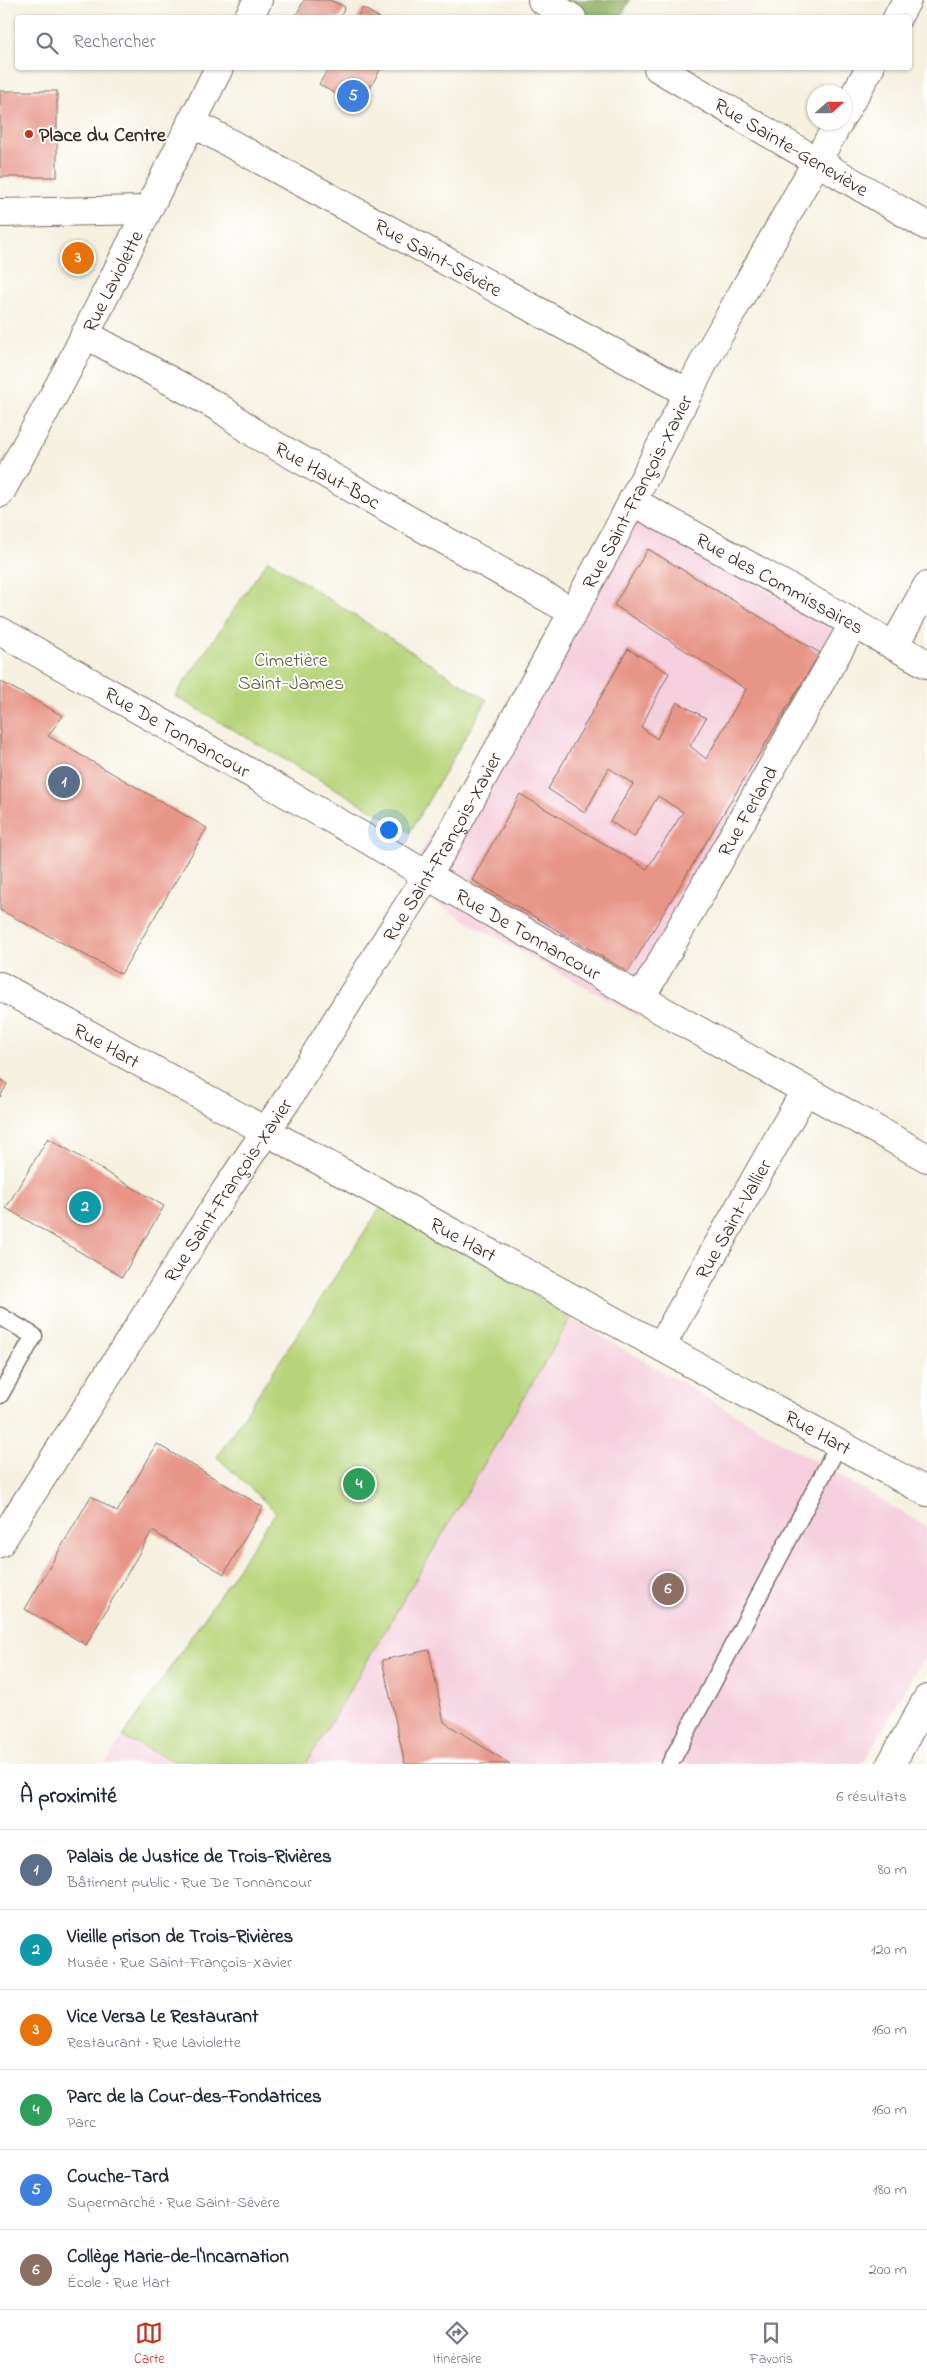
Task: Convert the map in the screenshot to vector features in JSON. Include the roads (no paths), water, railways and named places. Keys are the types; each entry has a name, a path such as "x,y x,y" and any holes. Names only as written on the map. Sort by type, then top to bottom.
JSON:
{"street":[{"path":"250,15 258,0"},
{"path":"542,0 567,15"},
{"path":"900,15 907,0"},
{"name":"Rue Laviolette","path":"0,493 85,334 218,70"},
{"name":"Rue Sainte-Geneviève","path":"661,70 927,226"},
{"path":"852,99 869,70"},
{"name":"Rue Saint-Sévère","path":"191,122 688,393"},
{"name":"Rue Saint-François-Xavier","path":"0,1543 266,1131 446,843 573,612 688,393 835,130"},
{"path":"0,213 147,210"},
{"name":"Rue Haut-Boc","path":"85,334 220,408 265,440 573,612"},
{"name":"Rue des Commissaires","path":"632,501 927,664"},
{"path":"894,646 927,586"},
{"name":"Rue Ferland","path":"641,998 854,623"},
{"name":"Rue De Tonnancour","path":"0,631 367,839 426,875 641,998 927,1158"},
{"name":"Rue Hart","path":"0,986 927,1492"},
{"name":"Rue Saint-Vallier","path":"661,1346 805,1091"},
{"path":"891,1764 927,1699"}],"lane":[{"path":"0,1316 34,1336 0,1395"},
{"path":"670,1764 839,1444"}],"place":[{"name":"Couche-Tard","path":"353,96"},
{"name":"Place du Centre","path":"29,134"},
{"name":"Vice Versa Le Restaurant","path":"78,258"},
{"name":"Palais de Justice de Trois-Rivières","path":"64,782"},
{"name":"Vieille prison de Trois-Rivières","path":"85,1207"},
{"name":"Parc de la Cour-des-Fondatrices","path":"359,1484"},
{"name":"Collège Marie-de-l'Incarnation","path":"668,1589"}],"park label":[{"name":"Cimetière Saint-James","path":"291,670"}]}
